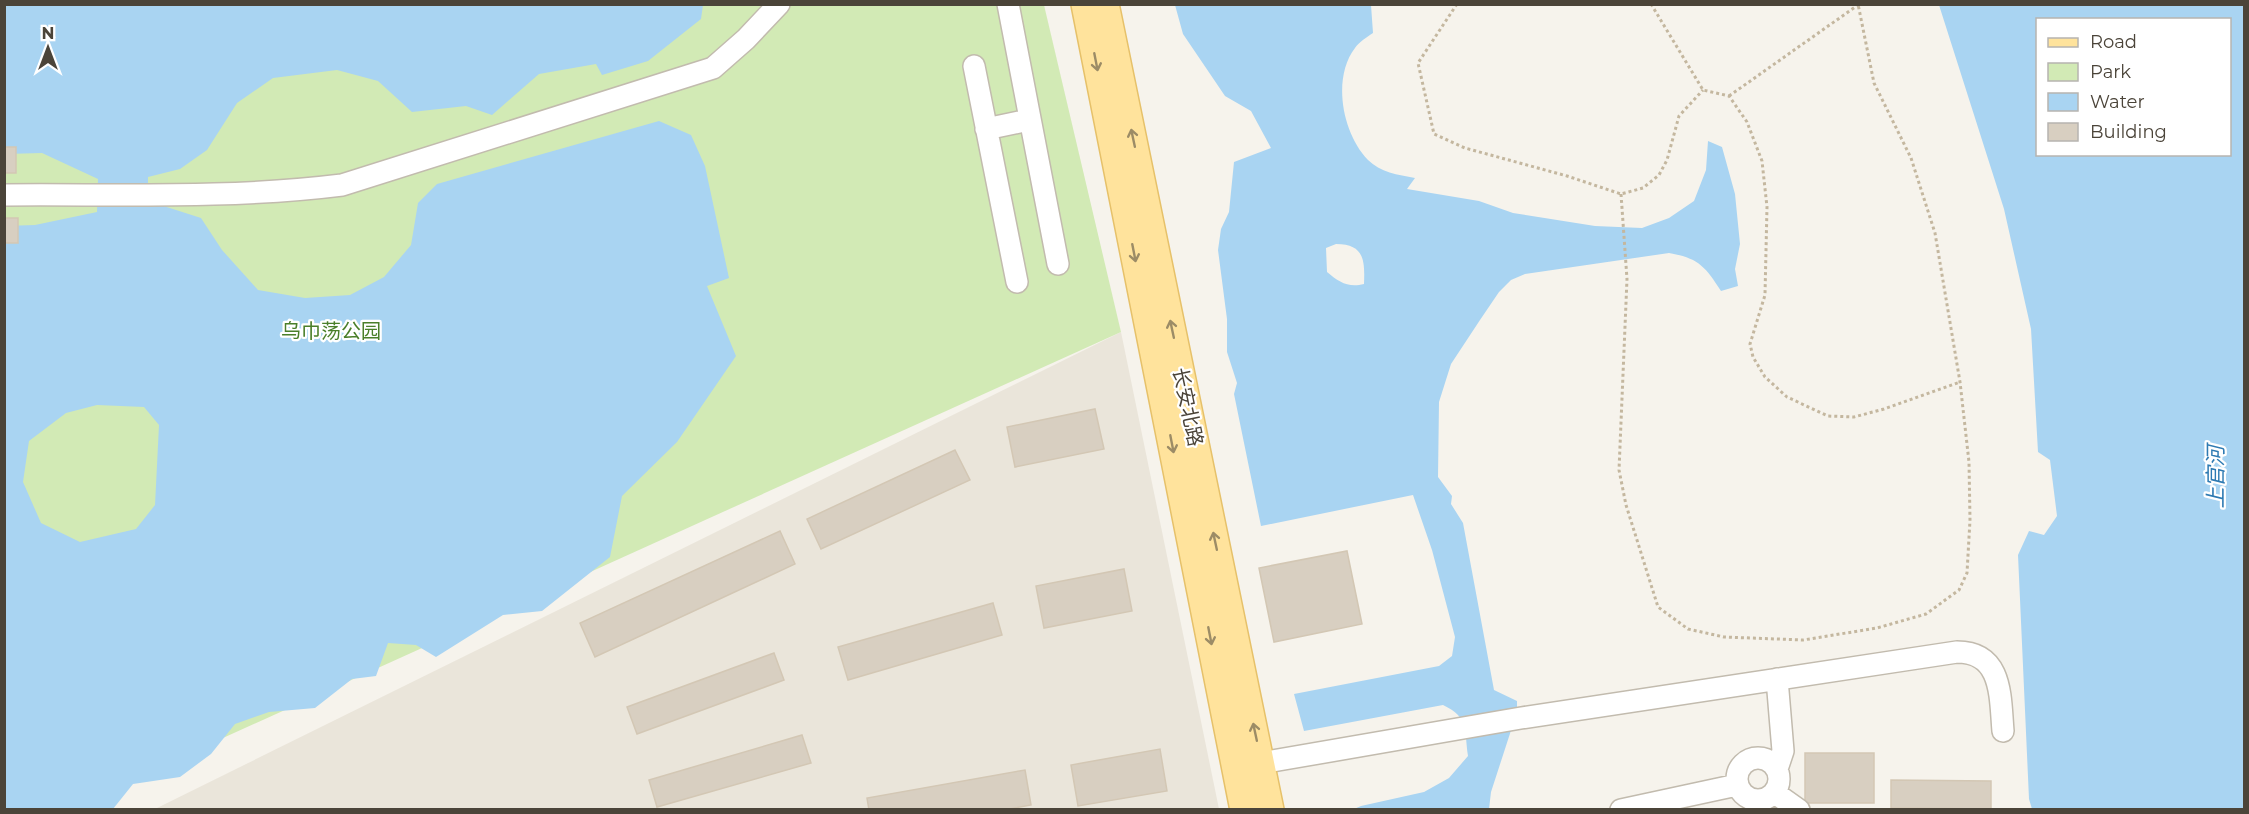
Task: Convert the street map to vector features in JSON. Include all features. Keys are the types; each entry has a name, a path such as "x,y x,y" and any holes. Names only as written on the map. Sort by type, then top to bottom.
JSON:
{"main road":[{"name":"长安北路","path":"1085,4 1244,810"},
{"name":"长安北路","path":"1105,4 1270,810"}],"street":[{"path":"4,195 235,194 288,192 342,185 713,68 746,39 779,4"},
{"path":"1008,4 1058,264"},
{"path":"974,66 1017,282"},
{"path":"986,129 1029,120"},
{"path":"1261,763 1521,718 1967,652 1990,663 1999,685 2003,731"},
{"path":"1777,679 1783,751 1777,769"},
{"path":"1764,758 1772,762 1777,769 1779,786 1769,798 1754,801 1746,798 1737,785 1736,776 1746,761 1764,758"},
{"path":"1621,810 1737,785"},
{"path":"1775,793 1799,810"}],"path":[{"path":"1457,4 1418,63 1434,134 1465,148 1568,176 1621,194 1643,188 1659,175 1667,160 1679,116 1703,90"},
{"path":"1651,4 1703,90 1730,96 1747,122 1762,161 1767,207 1765,295 1750,344 1753,357 1765,376 1786,397 1828,416 1854,417 1884,409 1960,382"},
{"path":"1621,194 1627,279 1619,470 1626,505 1658,607 1688,629 1724,638 1803,640 1877,628 1926,614 1959,590 1967,573 1970,520 1969,462 1960,382 1935,232 1911,158 1874,83 1858,5 1730,96"}],"shaded area":[{"path":"1121,332 1219,809 155,809"}],"green space":[{"name":"乌巾荡公园","path":"5,5 1044,5 1121,332 66,809 5,810"}],"water":[{"name":"乌巾荡公园","path":"5,5 703,5 701,19 648,61 602,75 596,64 539,74 492,115 466,106 412,112 378,81 337,70 273,78 237,103 207,150 180,169 148,177 148,201 201,218 222,250 258,290 305,298 350,295 384,277 411,245 418,203 437,184 659,121 691,135 705,166 729,278 707,286 736,356 677,442 622,496 610,557 542,611 503,615 436,657 416,645 388,643 376,676 352,679 315,708 269,712 235,724 211,754 180,777 133,784 113,809 5,809 4,226 35,225 97,212 98,179 42,153 5,154","holes":["97,405 144,407 159,425 155,505 136,529 80,542 41,523 23,482 29,441 66,413"]},
{"path":"1175,5 1371,5 1373,33 1357,46 1348,60 1342,90 1346,121 1359,149 1378,167 1415,178 1407,189 1479,201 1513,213 1595,226 1642,228 1669,218 1694,201 1706,170 1708,141 1722,147 1735,194 1740,244 1735,269 1738,286 1721,291 1700,264 1669,253 1525,274 1511,280 1499,292 1451,364 1439,402 1438,477 1452,496 1451,504 1463,523 1494,690 1517,701 1517,712 1491,792 1489,809 1354,809 1424,792 1449,778 1468,756 1462,720 1443,705 1304,731 1294,694 1439,666 1452,656 1455,637 1432,550 1413,495 1261,526 1234,394 1237,383 1227,352 1227,319 1218,250 1221,229 1229,212 1234,162 1271,148 1251,111 1225,96 1183,34","holes":["1336,244 1357,250 1361,255 1364,284 1344,283 1327,272 1326,248"]},
{"name":"上官河","path":"1939,5 2244,5 2244,809 2032,809 2029,799 2018,555 2029,531 2044,535 2057,516 2050,460 2038,452 2031,329 2004,209"}],"building":[{"path":"4,147 16,147 16,173 4,173"},
{"path":"4,218 18,218 18,243 4,243"},
{"path":"1095,409 1104,449 1015,467 1007,427"},
{"path":"955,450 970,480 821,549 807,519"},
{"path":"780,531 795,564 595,657 580,623"},
{"path":"1347,551 1362,624 1274,642 1259,568"},
{"path":"1124,569 1132,611 1044,628 1036,586"},
{"path":"993,603 1002,635 848,680 838,647"},
{"path":"774,653 784,680 637,734 627,707"},
{"path":"802,735 811,763 657,807 649,780"},
{"path":"1160,749 1167,791 1078,806 1071,765"},
{"path":"1805,753 1874,753 1874,803 1805,803"},
{"path":"1025,770 1031,805 1004,810 869,810 867,798"},
{"path":"1891,780 1991,781 1991,809 1891,808"}]}
